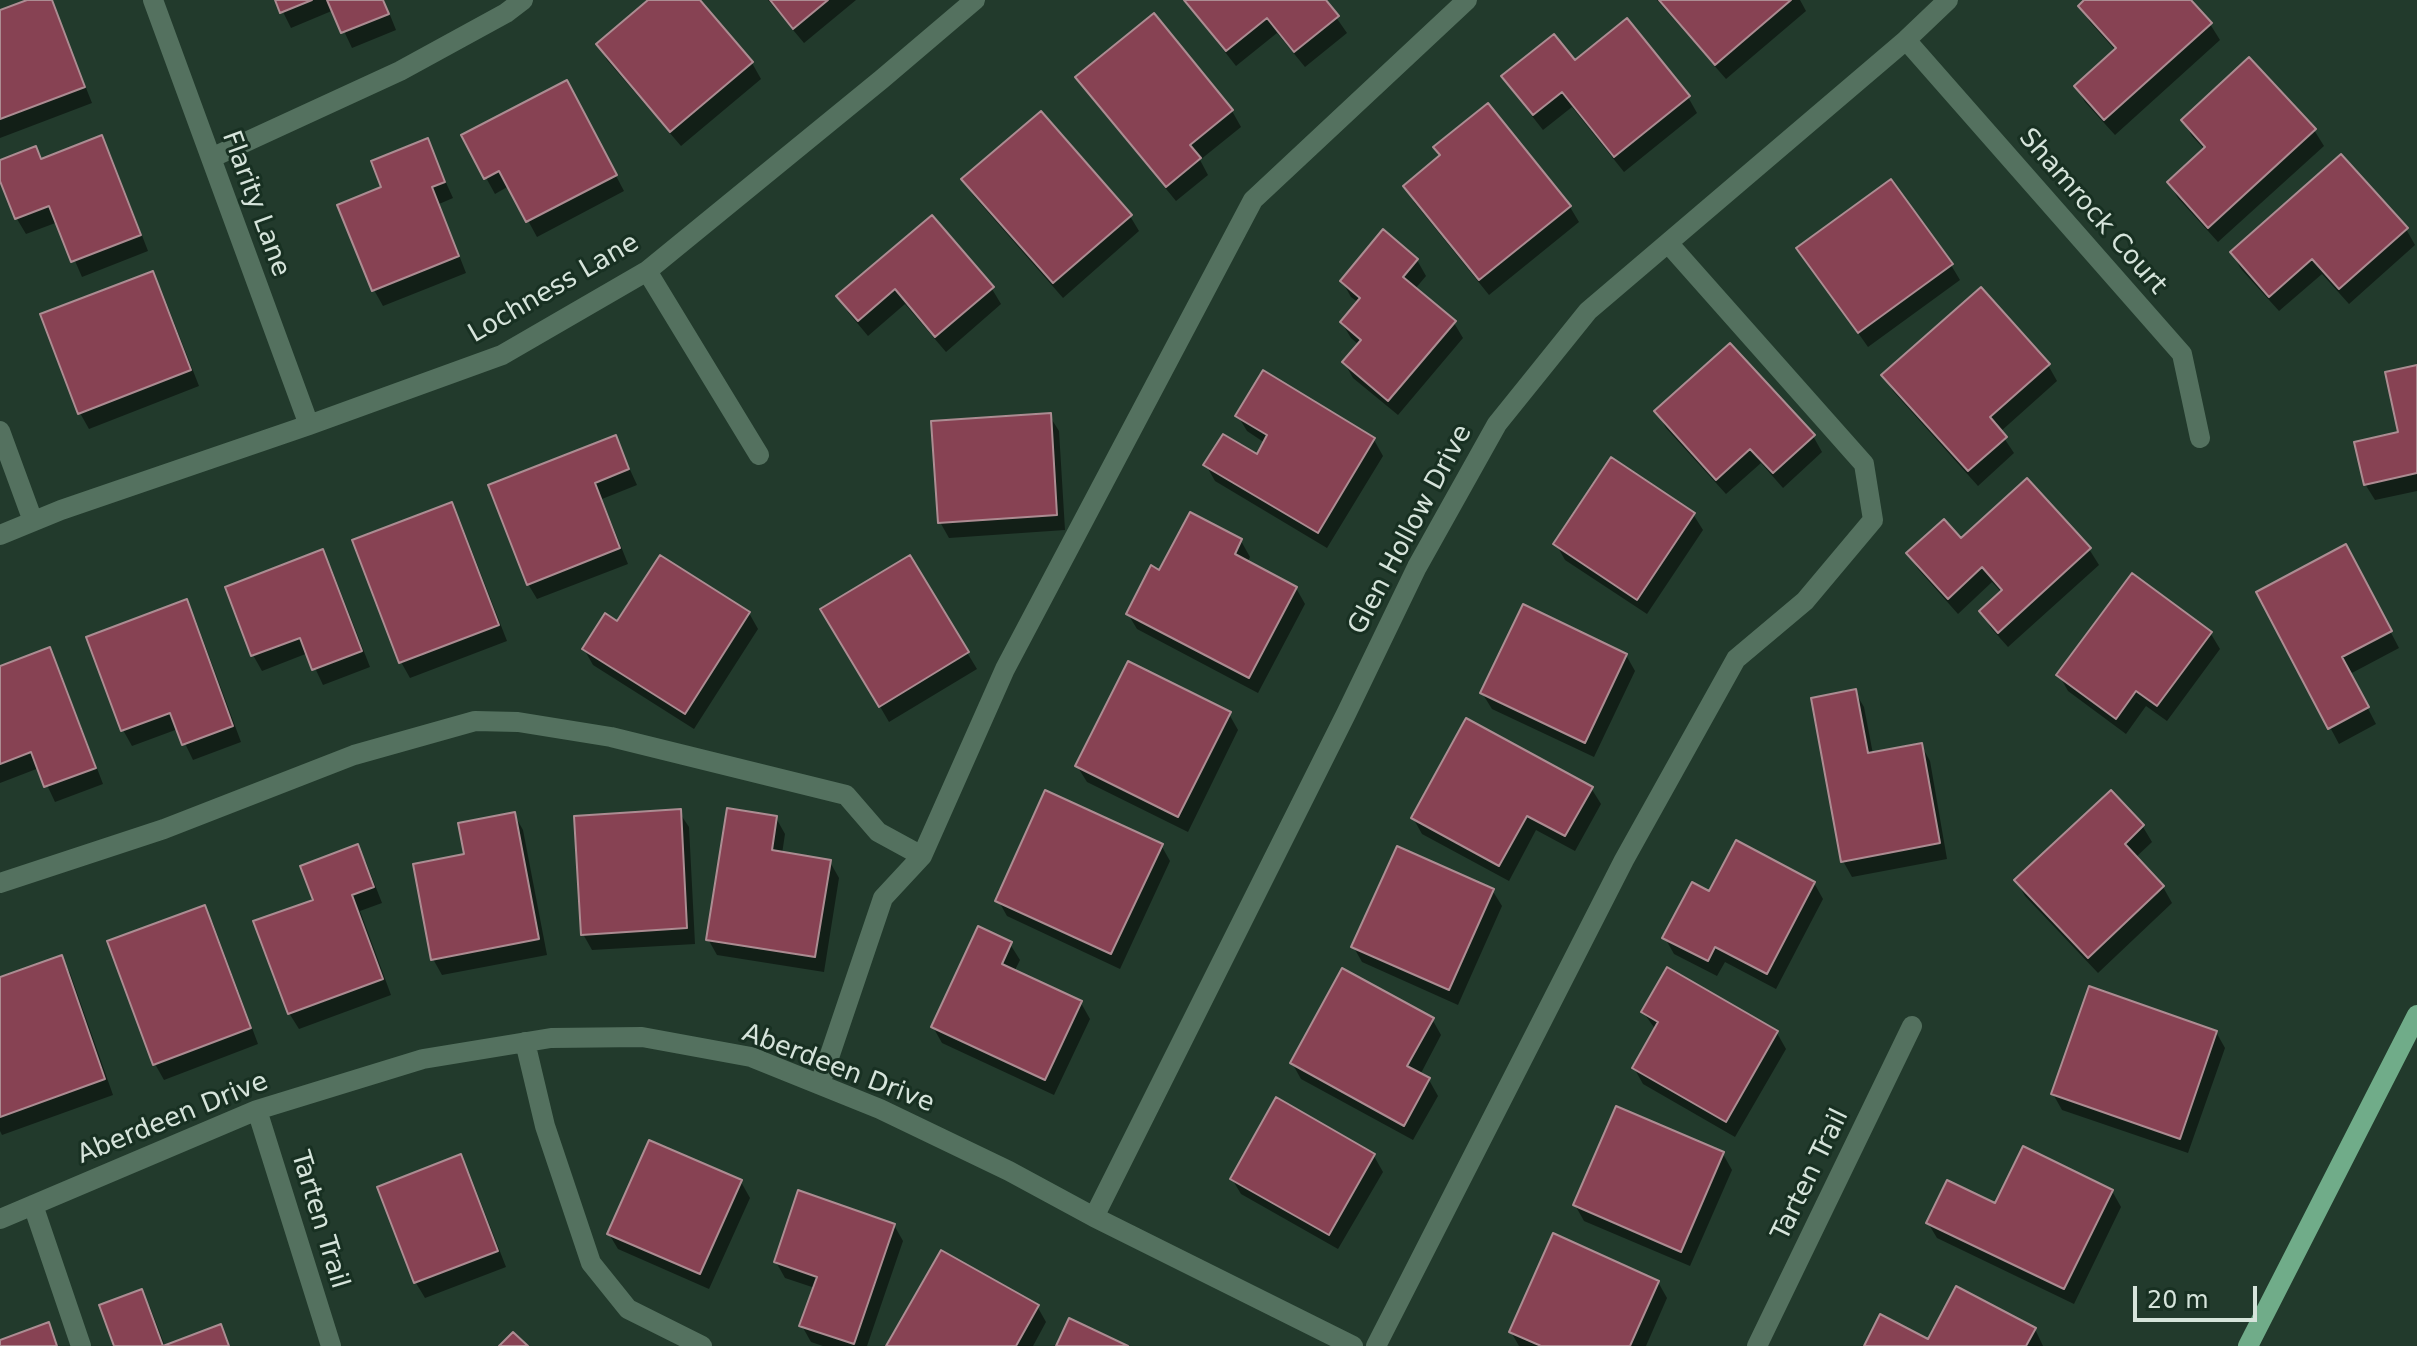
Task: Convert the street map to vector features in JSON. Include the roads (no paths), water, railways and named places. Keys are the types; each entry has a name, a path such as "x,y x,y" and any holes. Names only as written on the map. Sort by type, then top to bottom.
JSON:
{"main road":[{"path":"2248,1346 2417,1015"}],"street":[{"name":"Flarity Lane","path":"153,0 309,425"},
{"path":"211,158 400,71 506,13 523,0"},
{"name":"Lochness Lane","path":"0,535 502,355 647,271 975,0"},
{"path":"820,1084 883,898 922,856 1005,669 1253,200 1467,0"},
{"name":"Glen Hollow Drive","path":"1094,1217 1417,567 1497,424 1588,311 1906,40 1948,0"},
{"name":"Shamrock Court","path":"1906,40 2182,354 2200,438"},
{"path":"1376,1346 1624,860 1736,659 1805,601 1873,520 1864,464 1668,243"},
{"path":"647,271 759,455"},
{"path":"0,431 33,521"},
{"path":"0,883 164,829 354,755 475,721 518,722 611,737 846,795 878,832 922,856"},
{"name":"Tarten Trail","path":"1757,1346 1912,1026"},
{"name":"Aberdeen Drive","path":"0,1219 257,1110 423,1059 551,1038 642,1037 751,1057 880,1109 1353,1346"},
{"path":"525,1042 545,1126 591,1263 628,1309 702,1346"},
{"name":"Tarten Trail","path":"257,1110 331,1346"},
{"path":"33,1205 81,1346"}]}
